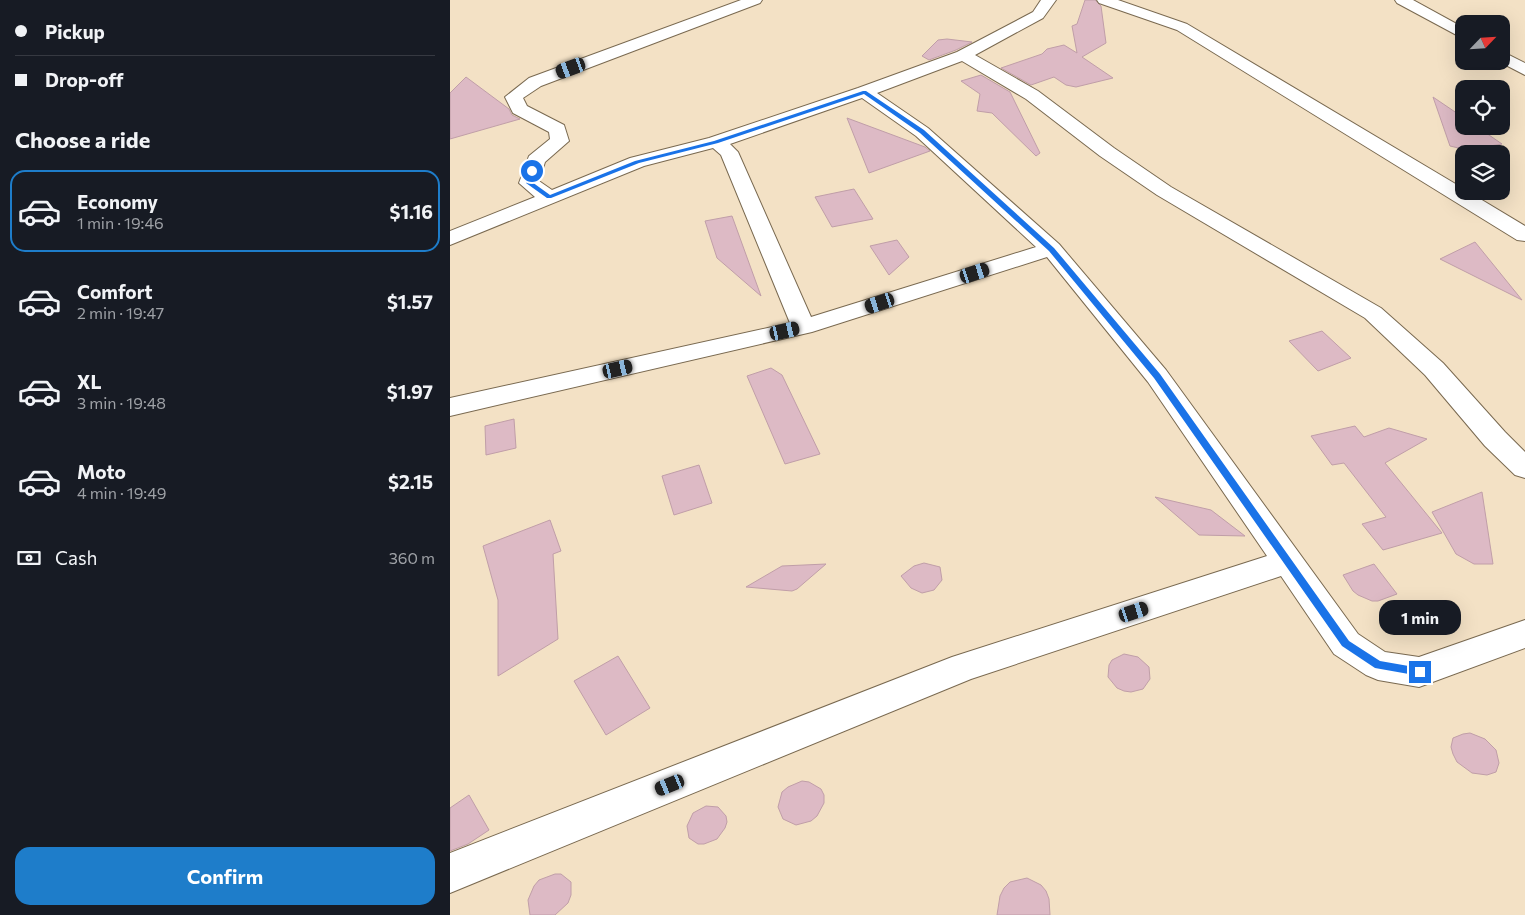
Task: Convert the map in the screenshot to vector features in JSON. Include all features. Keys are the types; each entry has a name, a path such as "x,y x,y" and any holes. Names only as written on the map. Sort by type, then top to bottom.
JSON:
{"street":[{"path":"549,197 529,183 536,160 560,141 558,129 519,109 514,97 535,82 755,0"},
{"path":"450,239 637,162 716,142 864,92 963,55 1038,15 1049,0"},
{"path":"1104,0 1182,27 1525,235"},
{"path":"1402,0 1455,29"},
{"path":"963,55 1032,95 1107,152 1164,191 1373,313 1434,369 1495,440 1525,468"},
{"path":"1510,61 1525,70"},
{"path":"864,92 922,132 1051,249 1157,376 1346,644 1378,665 1420,672 1525,634"},
{"path":"716,142 729,152 804,327"},
{"path":"450,407 804,327 1051,249"},
{"path":"450,873 964,667 1287,562"}],"building":[{"path":"1085,0 1095,0 1101,6 1106,43 1082,57 1113,78 1076,87 1066,85 1054,77 1031,85 1001,68 1042,54 1047,49 1064,45 1077,53 1072,26 1077,24"},
{"path":"947,39 972,42 929,60 922,56 938,40"},
{"path":"981,75 1010,92 1040,153 1036,156 992,113 977,111 980,94 961,81"},
{"path":"466,77 509,109 512,115 520,119 450,139 450,93"},
{"path":"1433,97 1455,112 1455,135 1489,135 1502,144 1455,145 1455,147 1450,146"},
{"path":"847,118 925,147 930,151 869,173"},
{"path":"854,189 873,219 832,227 815,197"},
{"path":"732,216 761,296 717,258 705,221"},
{"path":"897,240 909,257 889,275 870,246"},
{"path":"1475,242 1522,300 1440,259"},
{"path":"1322,331 1351,358 1318,371 1289,341"},
{"path":"771,368 782,375 820,454 785,464 747,376"},
{"path":"514,419 516,448 486,455 485,426"},
{"path":"1355,426 1364,437 1389,428 1427,439 1385,463 1442,533 1383,550 1362,524 1386,517 1344,463 1332,465 1311,436"},
{"path":"699,465 712,503 674,515 662,476"},
{"path":"1482,492 1493,564 1474,564 1456,554 1432,512"},
{"path":"1155,497 1211,510 1245,536 1199,535"},
{"path":"550,520 561,551 553,554 558,639 498,676 498,600 483,546"},
{"path":"924,563 940,567 942,580 934,590 922,593 911,588 901,576 914,566"},
{"path":"826,564 797,589 792,591 746,587 782,566"},
{"path":"1374,564 1397,594 1378,601 1372,601 1353,591 1343,575"},
{"path":"1124,654 1138,657 1149,667 1150,679 1143,689 1131,692 1124,691 1117,688 1108,677 1109,665 1112,660"},
{"path":"618,656 650,708 606,735 574,681"},
{"path":"1470,733 1485,739 1496,750 1499,763 1496,772 1487,775 1472,773 1457,762 1451,747 1453,738"},
{"path":"802,781 809,782 821,789 824,795 824,803 817,816 811,821 796,825 783,819 778,807 782,792"},
{"path":"469,795 489,830 468,844 450,851 450,808"},
{"path":"706,806 718,807 726,816 727,822 717,839 704,844 698,844 689,838 687,826 693,813"},
{"path":"555,874 561,874 571,882 571,895 568,903 555,915 530,915 528,900 534,886 539,880"},
{"path":"1027,878 1041,885 1046,891 1049,899 1050,915 997,915 1000,896 1004,888 1010,882"}],"route":[{"path":"532,171 529,183 549,197 637,162 716,142 864,92 922,132 1051,249 1157,376 1346,644 1378,665 1420,672"}]}
